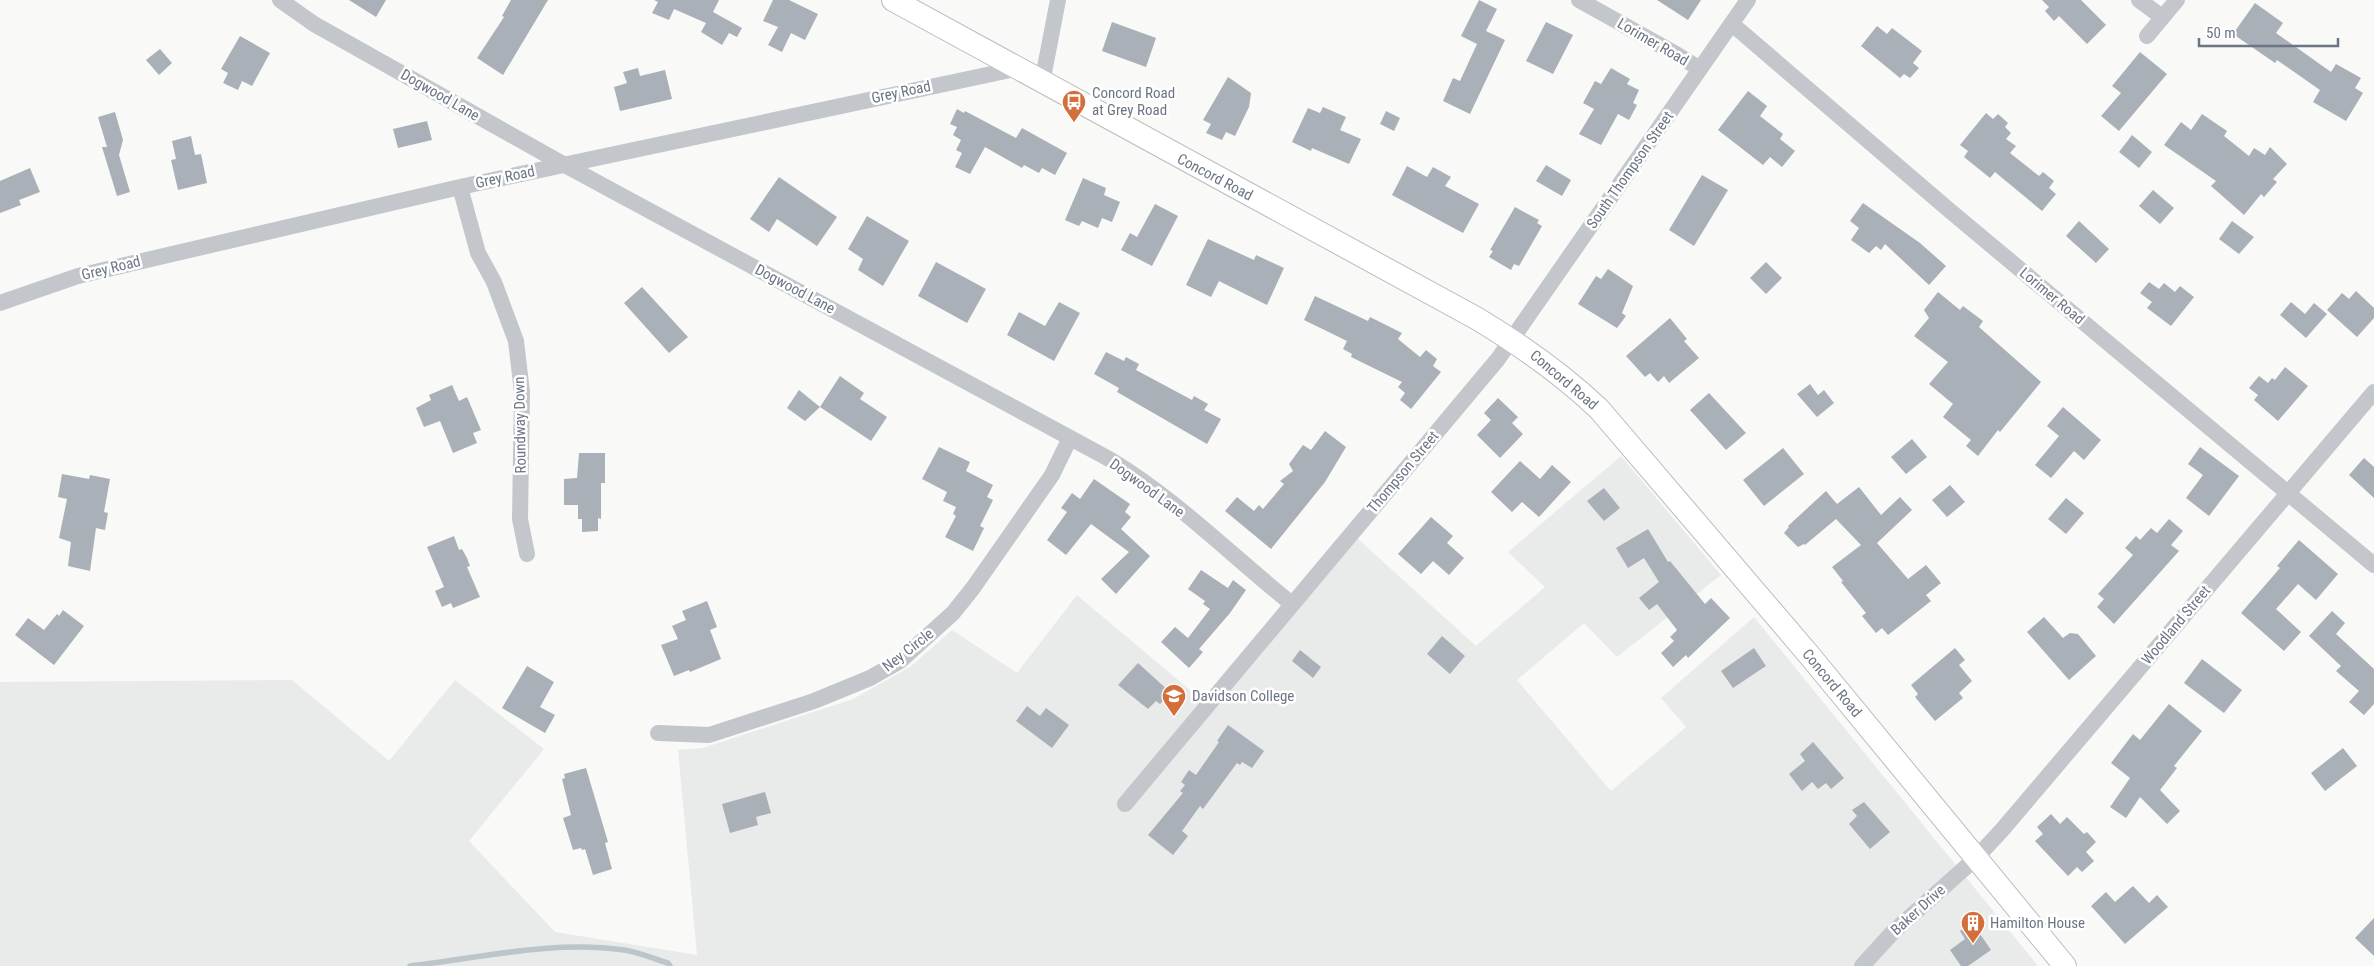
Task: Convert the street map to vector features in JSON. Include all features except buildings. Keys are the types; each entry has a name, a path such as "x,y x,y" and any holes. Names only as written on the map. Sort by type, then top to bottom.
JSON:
{"main road":[{"name":"Concord Road","path":"893,0 1015,69 1512,339 1547,363 1599,409 1810,656 2065,966"}],"street":[{"name":"Dogwood Lane","path":"280,0 314,24 563,164 1070,438 1133,474 1292,604"},
{"path":"1042,83 1058,0"},
{"name":"Lorimer Road","path":"1579,0 1676,54 1700,70"},
{"name":"South Thompson Street","path":"1512,339 1748,0"},
{"path":"2139,0 2162,18"},
{"path":"2147,36 2177,0"},
{"name":"Lorimer Road","path":"1732,24 1950,210 2374,565"},
{"name":"Grey Road","path":"0,303 78,276 460,186 1015,69"},
{"name":"Roundway Down","path":"460,186 478,253 494,282 516,342 522,392 520,519 527,554"},
{"name":"Thompson Street","path":"1125,804 1498,359 1512,339"},
{"name":"Woodland Street","path":"1976,858 2160,646 2287,492 2374,392"},
{"name":"Ney Circle","path":"658,733 709,735 814,701 870,678 900,661 953,612 973,588 1052,475 1070,438"},
{"name":"Baker Drive","path":"1862,966 1893,932 1976,858"}],"shaded area":[{"name":"Davidson College","path":"1621,456 1721,575 1617,657 1584,623 1517,680 1611,791 1686,727 1661,698 1754,617 2038,966 0,966 0,682 292,680 389,761 455,680 544,749 469,841 555,932 697,955 678,750 703,748 853,699 910,667 952,630 1017,673 1077,595 1210,707 1357,538 1476,646 1545,587 1508,552"}],"waterway":[{"path":"410,966 516,951 570,947 597,947 630,951 668,963 670,966"}],"place":[{"name":"Concord Road at Grey Road","path":"1074,123"},
{"name":"Davidson College","path":"1174,717"},
{"name":"Hamilton House","path":"1973,944"}]}
